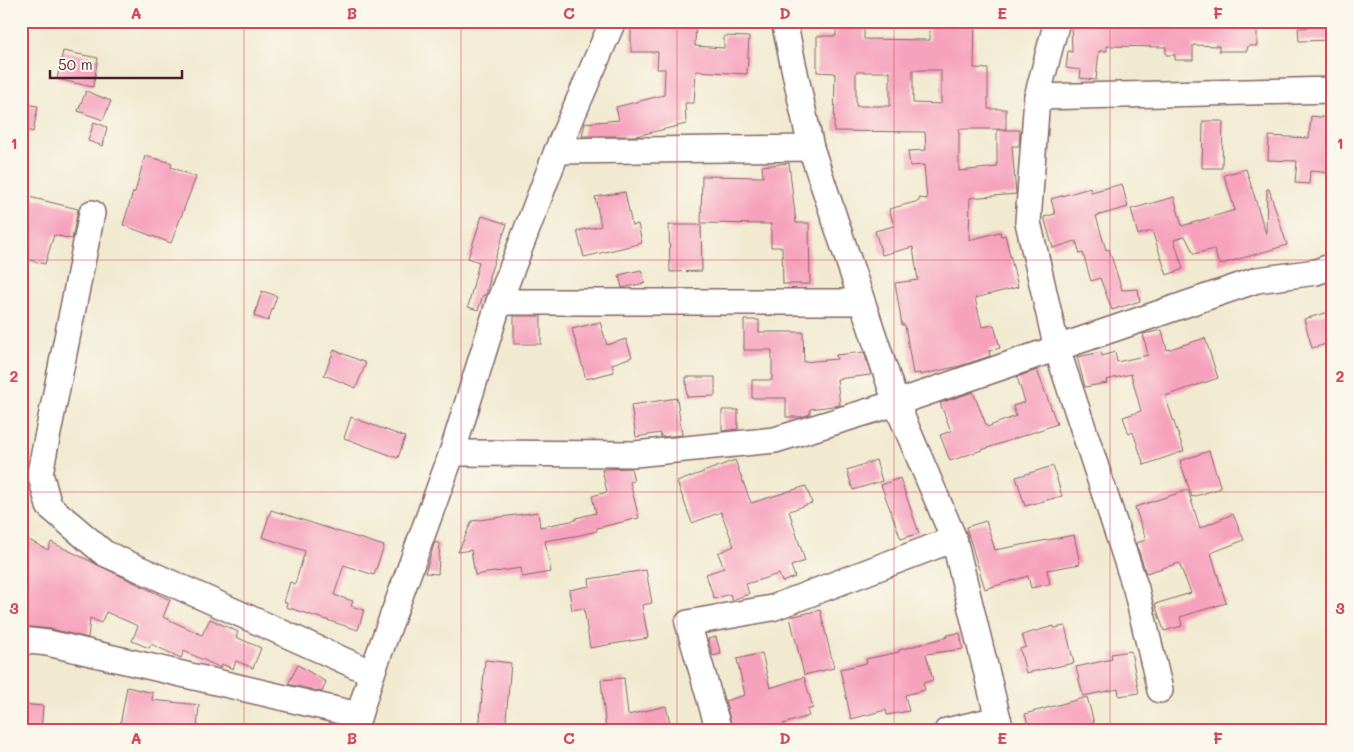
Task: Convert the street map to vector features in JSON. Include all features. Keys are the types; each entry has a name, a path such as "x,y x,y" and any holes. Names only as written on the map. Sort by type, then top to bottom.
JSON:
{"street":[{"path":"21,640 48,643 356,723 372,673 452,453 499,302 557,151 613,21"},
{"path":"784,21 811,148 896,403 954,539 1000,725 947,731"},
{"path":"1057,21 1037,97 1028,222 1057,349 1136,589 1160,690"},
{"path":"1037,97 1333,90"},
{"path":"557,151 811,148"},
{"path":"92,213 40,473 49,506 104,553 372,673"},
{"path":"452,453 635,454 775,440 896,403 1257,280 1316,272 1333,266"},
{"path":"499,302 861,302"},
{"path":"719,731 688,623 772,608 954,539"}],"building":[{"path":"631,21 696,21 695,46 724,48 724,36 749,37 747,74 696,71 694,103 685,103 686,124 636,136 582,136 585,123 619,120 616,107 664,95 665,69 657,69 658,52 631,52"},
{"path":"836,21 864,21 864,39 930,40 930,21 975,21 974,68 988,69 988,109 1006,109 1006,129 959,129 959,171 997,167 997,130 1020,130 1019,146 1012,146 1016,194 970,198 969,240 1000,232 1001,236 1005,235 1018,287 975,298 982,327 994,325 1000,348 989,351 990,356 960,366 920,375 920,373 913,374 905,325 902,325 895,283 918,280 913,247 882,255 875,231 894,226 889,209 919,201 919,198 927,199 924,165 910,166 908,151 926,150 925,132 834,131 835,73 817,72 817,36 836,36","holes":["913,70 941,70 941,104 913,103","856,72 890,72 890,106 856,106"]},
{"path":"1071,21 1257,21 1257,46 1248,46 1247,51 1219,51 1219,46 1193,45 1193,60 1175,60 1175,55 1166,55 1166,47 1107,46 1107,51 1099,51 1096,80 1080,78 1081,70 1066,68 1068,51 1072,52"},
{"path":"1333,26 1333,40 1299,41 1298,28"},
{"path":"63,51 98,58 93,87 57,79"},
{"path":"86,91 111,101 103,120 78,111"},
{"path":"21,103 38,106 33,132 21,129"},
{"path":"1311,116 1331,118 1329,138 1333,138 1333,173 1310,171 1309,184 1295,183 1297,161 1268,160 1269,136 1309,138"},
{"path":"1203,121 1223,121 1222,168 1202,168"},
{"path":"94,122 107,127 103,146 88,141"},
{"path":"145,156 172,163 171,167 196,177 171,243 123,225"},
{"path":"789,163 796,223 809,223 810,284 783,284 782,247 771,247 771,224 701,223 702,176 763,177 762,166"},
{"path":"1246,169 1266,234 1267,189 1269,189 1287,245 1219,265 1214,249 1194,254 1185,236 1174,240 1183,269 1167,275 1152,231 1138,235 1131,209 1174,197 1182,226 1235,210 1224,175"},
{"path":"1122,184 1128,207 1096,216 1106,250 1109,249 1122,290 1138,289 1140,301 1112,310 1100,278 1091,281 1083,253 1080,254 1076,241 1053,248 1044,217 1055,214 1051,199 1090,188 1091,192"},
{"path":"625,192 632,226 638,224 642,243 584,257 577,231 601,226 595,197"},
{"path":"21,195 78,209 72,239 54,235 45,264 21,258"},
{"path":"482,216 507,224 488,279 490,279 486,295 483,295 478,310 468,307 479,262 468,258"},
{"path":"669,225 701,225 702,271 670,272"},
{"path":"641,270 645,283 622,288 619,275"},
{"path":"262,291 277,296 268,321 254,316"},
{"path":"1333,311 1333,342 1312,348 1304,319"},
{"path":"514,316 541,316 541,344 514,344"},
{"path":"744,320 759,320 759,332 803,332 804,362 837,359 836,355 864,352 871,375 837,379 840,405 810,409 810,414 802,417 786,417 786,398 752,398 752,380 772,380 772,350 744,350"},
{"path":"600,322 607,345 626,339 632,357 612,364 614,372 586,379 572,329"},
{"path":"1162,330 1167,350 1205,338 1218,378 1165,396 1184,451 1144,465 1133,432 1129,434 1123,417 1141,411 1131,374 1106,380 1107,383 1085,387 1077,357 1101,352 1102,356 1115,352 1117,362 1148,355 1143,334"},
{"path":"334,350 366,363 356,388 324,375"},
{"path":"1037,370 1057,424 950,461 940,435 951,431 940,403 973,392 987,427 1016,416 1013,406 1025,402 1017,377"},
{"path":"686,377 715,377 715,396 687,397"},
{"path":"677,398 682,435 661,437 660,433 636,437 631,405"},
{"path":"722,410 738,410 738,429 722,431"},
{"path":"351,417 405,437 398,458 344,438"},
{"path":"1209,451 1221,488 1192,497 1180,461"},
{"path":"735,460 751,503 806,486 812,503 789,511 805,561 791,566 795,577 782,582 779,574 746,584 749,594 732,600 730,594 714,599 706,574 724,568 718,553 734,546 721,512 692,523 677,482"},
{"path":"876,460 882,481 853,490 847,470"},
{"path":"1053,466 1062,496 1025,506 1016,477"},
{"path":"631,468 634,481 630,482 639,518 597,528 597,531 545,541 551,572 522,577 521,568 475,575 471,550 458,552 472,521 538,512 540,527 576,520 576,518 596,513 592,496 607,492 602,469"},
{"path":"900,478 919,533 901,539 881,485"},
{"path":"1188,490 1200,528 1233,514 1244,540 1211,553 1226,603 1180,617 1182,626 1164,631 1155,604 1191,593 1179,563 1146,573 1136,543 1146,540 1135,507"},
{"path":"271,510 384,546 374,575 344,565 334,595 353,601 351,606 364,610 358,630 286,607 287,603 284,602 290,582 295,584 305,551 262,537"},
{"path":"986,521 995,550 1074,535 1080,564 1047,570 1050,584 1031,588 1028,576 985,589 966,527"},
{"path":"21,536 48,550 51,542 170,600 163,617 202,635 210,619 238,632 236,637 261,648 253,668 236,661 233,669 222,664 221,668 184,651 181,658 151,644 149,648 132,641 138,626 106,612 101,623 90,618 88,638 51,629 21,626"},
{"path":"435,542 440,544 438,574 425,573"},
{"path":"646,570 652,603 642,605 648,638 590,648 584,608 572,610 569,590 590,586 589,579"},
{"path":"820,610 834,668 804,675 790,617"},
{"path":"1054,626 1054,628 1065,626 1074,663 1026,673 1020,649 1026,647 1022,635"},
{"path":"960,633 963,649 926,654 933,680 923,683 925,690 905,695 909,711 887,715 886,710 851,719 840,669 867,663 866,659 899,652 899,650 947,637 947,635"},
{"path":"716,637 721,654 713,656 708,639"},
{"path":"1131,651 1139,693 1119,696 1118,689 1083,696 1076,667 1112,659 1111,654"},
{"path":"762,653 770,688 804,677 813,708 807,710 809,716 783,724 785,731 733,731 725,701 745,695 737,659"},
{"path":"485,660 511,663 505,731 479,731"},
{"path":"298,665 326,682 322,692 288,684"},
{"path":"624,678 628,715 666,706 672,731 606,731 601,680"},
{"path":"127,687 153,693 152,700 199,705 197,731 119,731"},
{"path":"1087,697 1094,723 1065,731 1030,731 1025,714"},
{"path":"21,704 43,706 41,731 21,731"}]}
